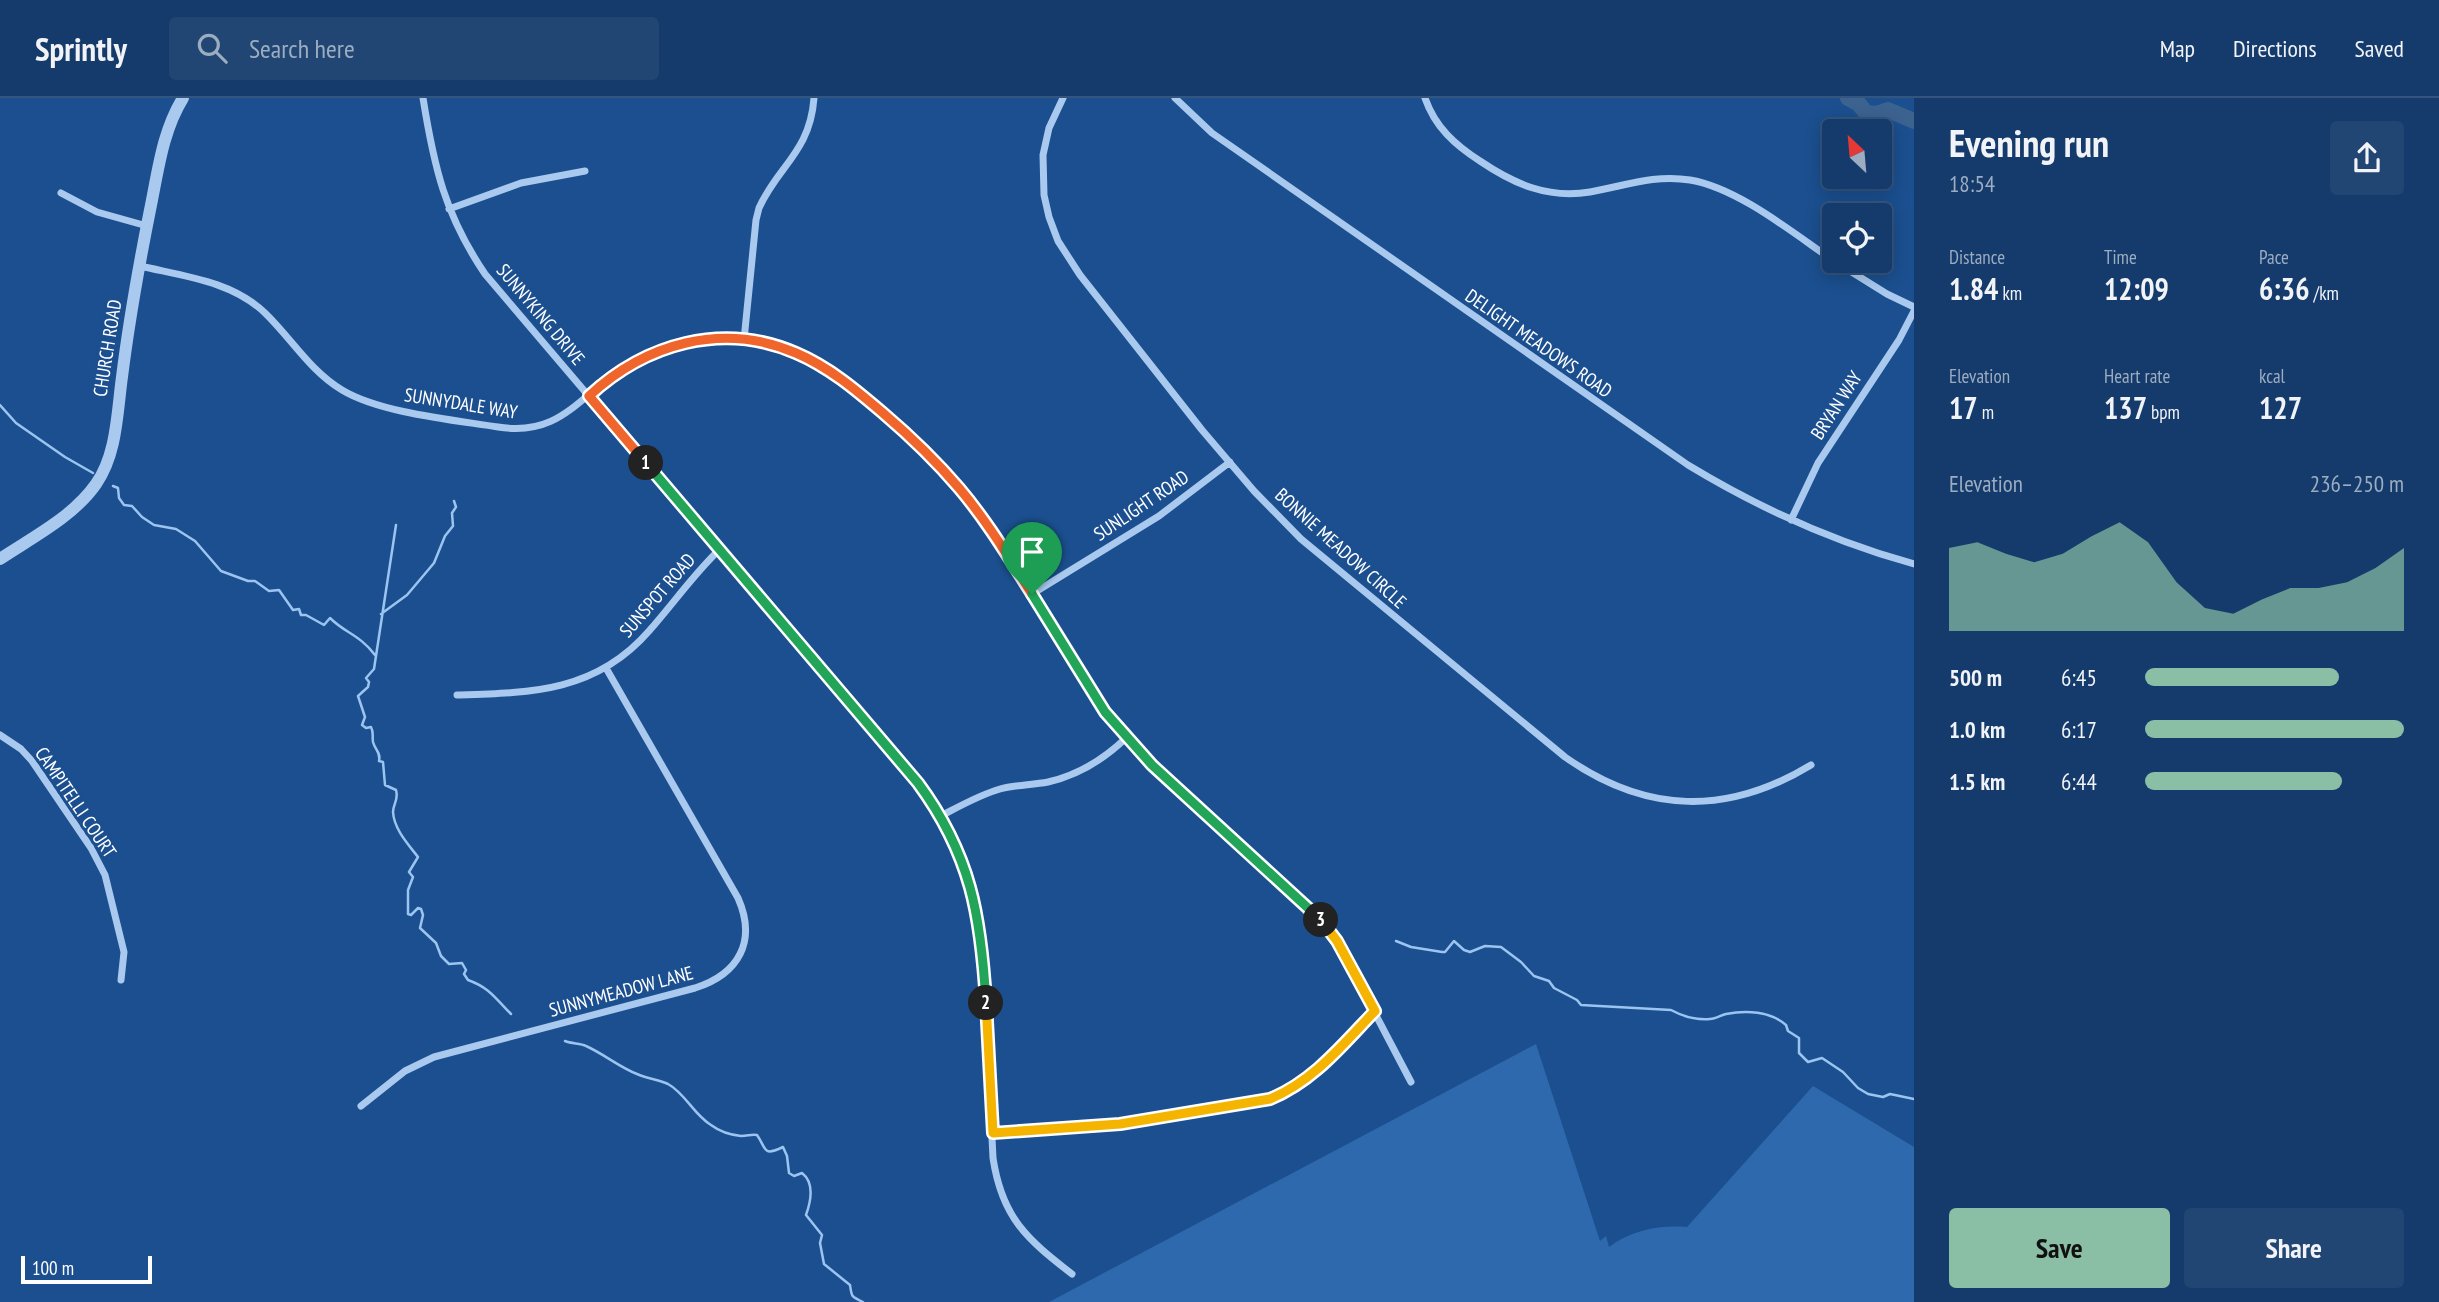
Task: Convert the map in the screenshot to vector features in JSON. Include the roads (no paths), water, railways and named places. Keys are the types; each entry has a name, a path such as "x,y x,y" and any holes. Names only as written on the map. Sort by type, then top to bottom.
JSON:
{"street":[{"name":"CHURCH ROAD","path":"0,559 70,511 91,491 103,472 112,445 147,226 169,126 183,98"},
{"name":"SUNNYKING DRIVE","path":"423,98 435,166 449,209 485,274 918,783 941,816 964,867 979,922 996,1173 1008,1208 1026,1236 1072,1274"},
{"path":"744,340 755,220 759,208 801,145 809,128 814,98"},
{"name":"BONNIE MEADOW CIRCLE","path":"1063,98 1049,128 1042,167 1045,205 1057,238 1080,275 1230,462 1301,539 1555,750 1592,776 1652,798 1698,802 1754,793 1811,765"},
{"name":"DELIGHT MEADOWS ROAD","path":"1175,98 1212,133 1646,437 1725,487 1790,520 1914,564"},
{"path":"1425,98 1440,126 1460,148 1502,175 1530,188 1548,193 1575,194 1658,178 1708,184 1742,200 1822,253"},
{"path":"449,209 521,184 585,171"},
{"path":"61,193 97,212 147,226"},
{"name":"SUNNYDALE WAY","path":"140,266 213,283 242,296 265,313 327,380 355,397 397,410 519,429 534,428 559,419 629,364 665,348 704,340 744,340 778,346 812,361 845,382 921,447 959,488 997,539 1092,692 1126,738 1326,926 1337,941 1411,1082"},
{"path":"1853,273 1914,309"},
{"name":"BRYAN WAY","path":"1790,520 1828,445 1899,340 1914,309"},
{"name":"SUNLIGHT ROAD","path":"1032,594 1159,516 1230,462"},
{"name":"SUNSPOT ROAD","path":"457,695 533,692 568,684 606,668 648,634 698,571 719,550"},
{"name":"SUNNYMEADOW LANE","path":"361,1106 405,1072 433,1057 695,988 724,975 737,960 747,930 738,898 606,668"},
{"name":"CAMPITELLI COURT","path":"0,735 21,749 32,761 102,867 124,952 121,980"},
{"path":"941,816 979,796 1000,789 1045,782 1080,772 1109,754 1126,738"},
{"path":"993,1133 1120,1124 1270,1099 1313,1075 1375,1011"}],"waterway":[{"path":"1848,98 1859,104 1866,113 1876,114 1888,110 1914,121"},
{"path":"0,405 16,423 93,473"},
{"path":"113,486 118,488 119,498 124,505 132,506 154,525 176,529 195,541 221,571 255,581 269,591 279,590 293,610 299,609 301,615 324,625 330,618 364,643 375,655"},
{"path":"381,614 407,595 434,563 445,536 453,526 452,513 456,507 454,501"},
{"path":"396,525 374,669 366,678 368,687 358,696 365,717 362,725 372,729 379,761 383,762 385,785 396,790 393,812 396,824 418,857 409,872 413,877 408,890 408,914 421,909 423,915 420,928 436,943 441,956 449,964 462,963 468,980 487,990 511,1014"},
{"path":"1396,941 1411,947 1442,952 1454,941 1470,952 1485,946 1501,947 1534,976 1549,981 1554,988 1581,1005 1671,1010 1705,1019 1742,1012 1765,1014 1780,1020 1788,1031 1799,1038 1799,1053 1808,1062 1822,1058 1868,1094 1883,1097 1890,1094 1914,1099"},
{"path":"565,1041 586,1046 630,1071 668,1084 680,1093 705,1121 718,1129 741,1136 757,1135 768,1151 783,1147 789,1173 794,1176 802,1173 809,1182 810,1198 806,1215 822,1235 820,1243 824,1264 850,1285 853,1296 863,1302"}]}
